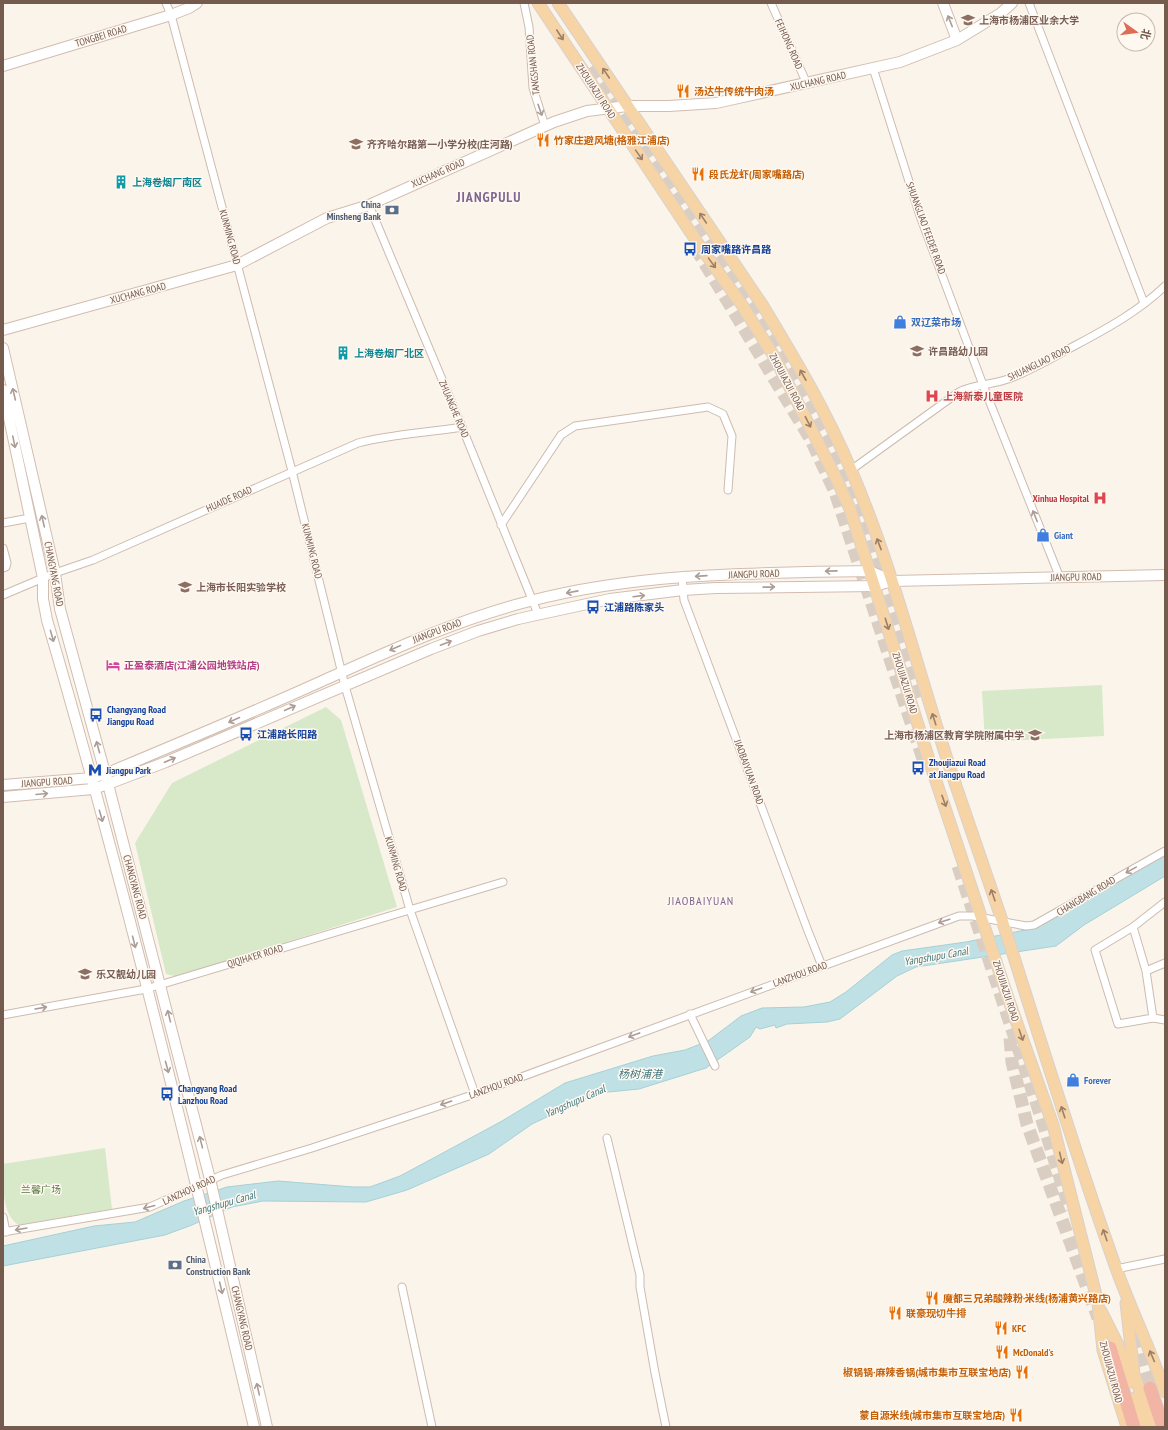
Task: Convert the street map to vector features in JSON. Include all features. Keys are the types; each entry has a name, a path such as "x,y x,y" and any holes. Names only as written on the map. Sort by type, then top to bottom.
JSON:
{"highway":[{"path":"1110,1348 1134,1427"},
{"path":"1150,1388 1163,1427"}],"main road":[{"name":"TONGBEI ROAD","path":"3,66 171,15 197,3"},
{"name":"ZHOUJIAZUI ROAD","path":"538,3 699,245 742,305 775,358 837,480 850,509 931,766 995,959 1053,1125 1098,1303 1103,1350 1127,1427"},
{"name":"ZHOUJIAZUI ROAD","path":"558,3 783,339 820,405 851,470 892,581 929,706 1004,927 1066,1122 1116,1269 1165,1392"},
{"path":"942,3 957,40"},
{"name":"XUCHANG ROAD","path":"3,330 237,265 327,218 369,205 546,126 587,111 606,107 676,106 716,103 807,84 873,68 922,54 957,40 1001,13 1012,3"},
{"name":"CHANGYANG ROAD","path":"3,348 55,573 60,609 161,985 210,1180 267,1427"},
{"name":"CHANGYANG ROAD","path":"3,390 43,578 43,598 47,620 111,851 197,1185 254,1427"},
{"name":"JIANGPU ROAD","path":"3,797 92,784 105,774 214,728 427,634 471,618 532,600 614,584 682,577 870,571 892,581"},
{"name":"JIANGPU ROAD","path":"3,785 108,784 346,686 449,641 538,614 610,599 683,590 716,588 875,586 892,581 1165,575"},
{"path":"1124,1290 1134,1374 1152,1427"},
{"path":"1098,1303 1118,1344 1143,1427"}],"street":[{"name":"KUNMING ROAD","path":"166,3 171,15 292,471 342,672 410,910 475,1094"},
{"name":"TANGSHAN ROAD","path":"524,3 529,27 533,88 546,126"},
{"name":"FEIHONG ROAD","path":"771,3 807,84"},
{"path":"1029,3 1144,303"},
{"name":"SHUANGLIAO FEEDER ROAD","path":"873,68 920,216 983,386 1060,578"},
{"name":"ZHUANGHE ROAD","path":"369,205 538,614"},
{"name":"SHUANGLIAO ROAD","path":"851,470 958,392 968,387 983,386 1009,379 1029,371 1116,323 1165,286"},
{"path":"501,525 561,436 575,426 678,410 708,407 723,414 732,436 728,490"},
{"name":"HUAIDE ROAD","path":"3,595 55,573 93,560 358,443 379,437 462,427"},
{"path":"3,523 30,518"},
{"path":"3,548 7,563 6,567 3,568"},
{"name":"JIAOBAIYUAN ROAD","path":"682,577 683,590 687,606 822,966"},
{"name":"CHANGBANG ROAD","path":"982,918 1004,927 1026,926 1040,922 1165,851"},
{"name":"QIQIHA'ER ROAD","path":"3,1015 146,989 503,882"},
{"path":"1165,902 1133,926 1095,950 1118,1024 1154,1018 1165,1020"},
{"name":"LANZHOU ROAD","path":"4,1232 150,1207 170,1200 197,1185 210,1180 475,1094 959,916 982,918"},
{"path":"1133,926 1146,971 1154,1018"},
{"path":"1146,971 1165,963"},
{"path":"690,1014 715,1066"},
{"path":"608,1138 640,1275 640,1287 653,1366 666,1427"},
{"path":"3,1217 4,1232"},
{"path":"1116,1269 1165,1259"},
{"path":"402,1287 432,1427"}],"green space":[{"path":"1102,685 1104,736 985,742 982,691"},
{"name":"Jiangpu Park","path":"326,707 341,720 397,907 178,977 166,974 135,843 172,783"},
{"name":"兰馨广场","path":"105,1148 112,1209 19,1225 13,1220 9,1214 4,1198 3,1164"}],"water":[{"name":"杨树浦港","path":"1165,854 1165,876 1084,925 1056,946 916,967 897,976 840,1019 827,1022 787,1024 776,1028 775,1025 760,1029 756,1027 750,1037 706,1068 639,1089 598,1093 532,1124 489,1154 407,1190 366,1202 263,1201 232,1207 165,1235 3,1266 3,1246 94,1226 135,1222 184,1201 227,1187 278,1181 370,1187 400,1176 502,1121 565,1083 653,1056 685,1050 708,1041 741,1016 762,1008 804,1007 830,1002 846,992 892,955 902,951 966,942 1030,929 1065,912"}],"tunnel":[{"path":"594,65 757,311 829,437 849,481 924,701"},
{"path":"695,247 811,440 835,492 925,765"},
{"path":"958,866 1043,1123 1070,1210"},
{"path":"1010,1038 1012,1062 1027,1124 1098,1318"},
{"path":"1130,1317 1150,1388"}],"place":[{"name":"上海市杨浦区业余大学","path":"968,20"},
{"name":"汤达牛传统牛肉汤","path":"683,91"},
{"name":"竹家庄避风塘(格雅江浦店)","path":"543,140"},
{"name":"齐齐哈尔路第一小学分校(庄河路)","path":"356,144"},
{"name":"段氏龙虾(周家嘴路店)","path":"698,174"},
{"name":"上海卷烟厂南区","path":"121,182"},
{"name":"China Minsheng Bank","path":"392,210"},
{"name":"周家嘴路许昌路","path":"690,249"},
{"name":"双辽菜市场","path":"900,322"},
{"name":"许昌路幼儿园","path":"917,351"},
{"name":"上海卷烟厂北区","path":"343,353"},
{"name":"上海新泰儿童医院","path":"932,396"},
{"name":"Xinhua Hospital","path":"1100,498"},
{"name":"Giant","path":"1043,535"},
{"name":"上海市长阳实验学校","path":"185,587"},
{"name":"江浦路陈家头","path":"593,607"},
{"name":"正盈泰酒店(江浦公园地铁站店)","path":"113,665"},
{"name":"Changyang Road Jiangpu Road","path":"96,715"},
{"name":"江浦路长阳路","path":"246,734"},
{"name":"上海市杨浦区教育学院附属中学","path":"1035,735"},
{"name":"Zhoujiazui Road at Jiangpu Road","path":"918,768"},
{"name":"Jiangpu Park","path":"95,770"},
{"name":"乐又靓幼儿园","path":"85,974"},
{"name":"Forever","path":"1073,1080"},
{"name":"Changyang Road Lanzhou Road","path":"167,1094"},
{"name":"China Construction Bank","path":"175,1265"},
{"name":"魔都三兄弟酸辣粉·米线(杨浦黄兴路店)","path":"932,1298"},
{"name":"联豪现切牛排","path":"895,1313"},
{"name":"KFC","path":"1001,1328"},
{"name":"McDonald's","path":"1002,1352"},
{"name":"椒锅锅·麻辣香锅(城市集市互联宝地店)","path":"1022,1372"},
{"name":"蒙自源米线(城市集市互联宝地店)","path":"1016,1415"}],"district":[{"name":"JIANGPULU","path":"489,197"},
{"name":"JIAOBAIYUAN","path":"701,900"}],"water label":[{"name":"Yangshupu Canal","path":"936,956"},
{"name":"Yangshupu Canal","path":"575,1101"},
{"name":"Yangshupu Canal","path":"224,1203"}]}
